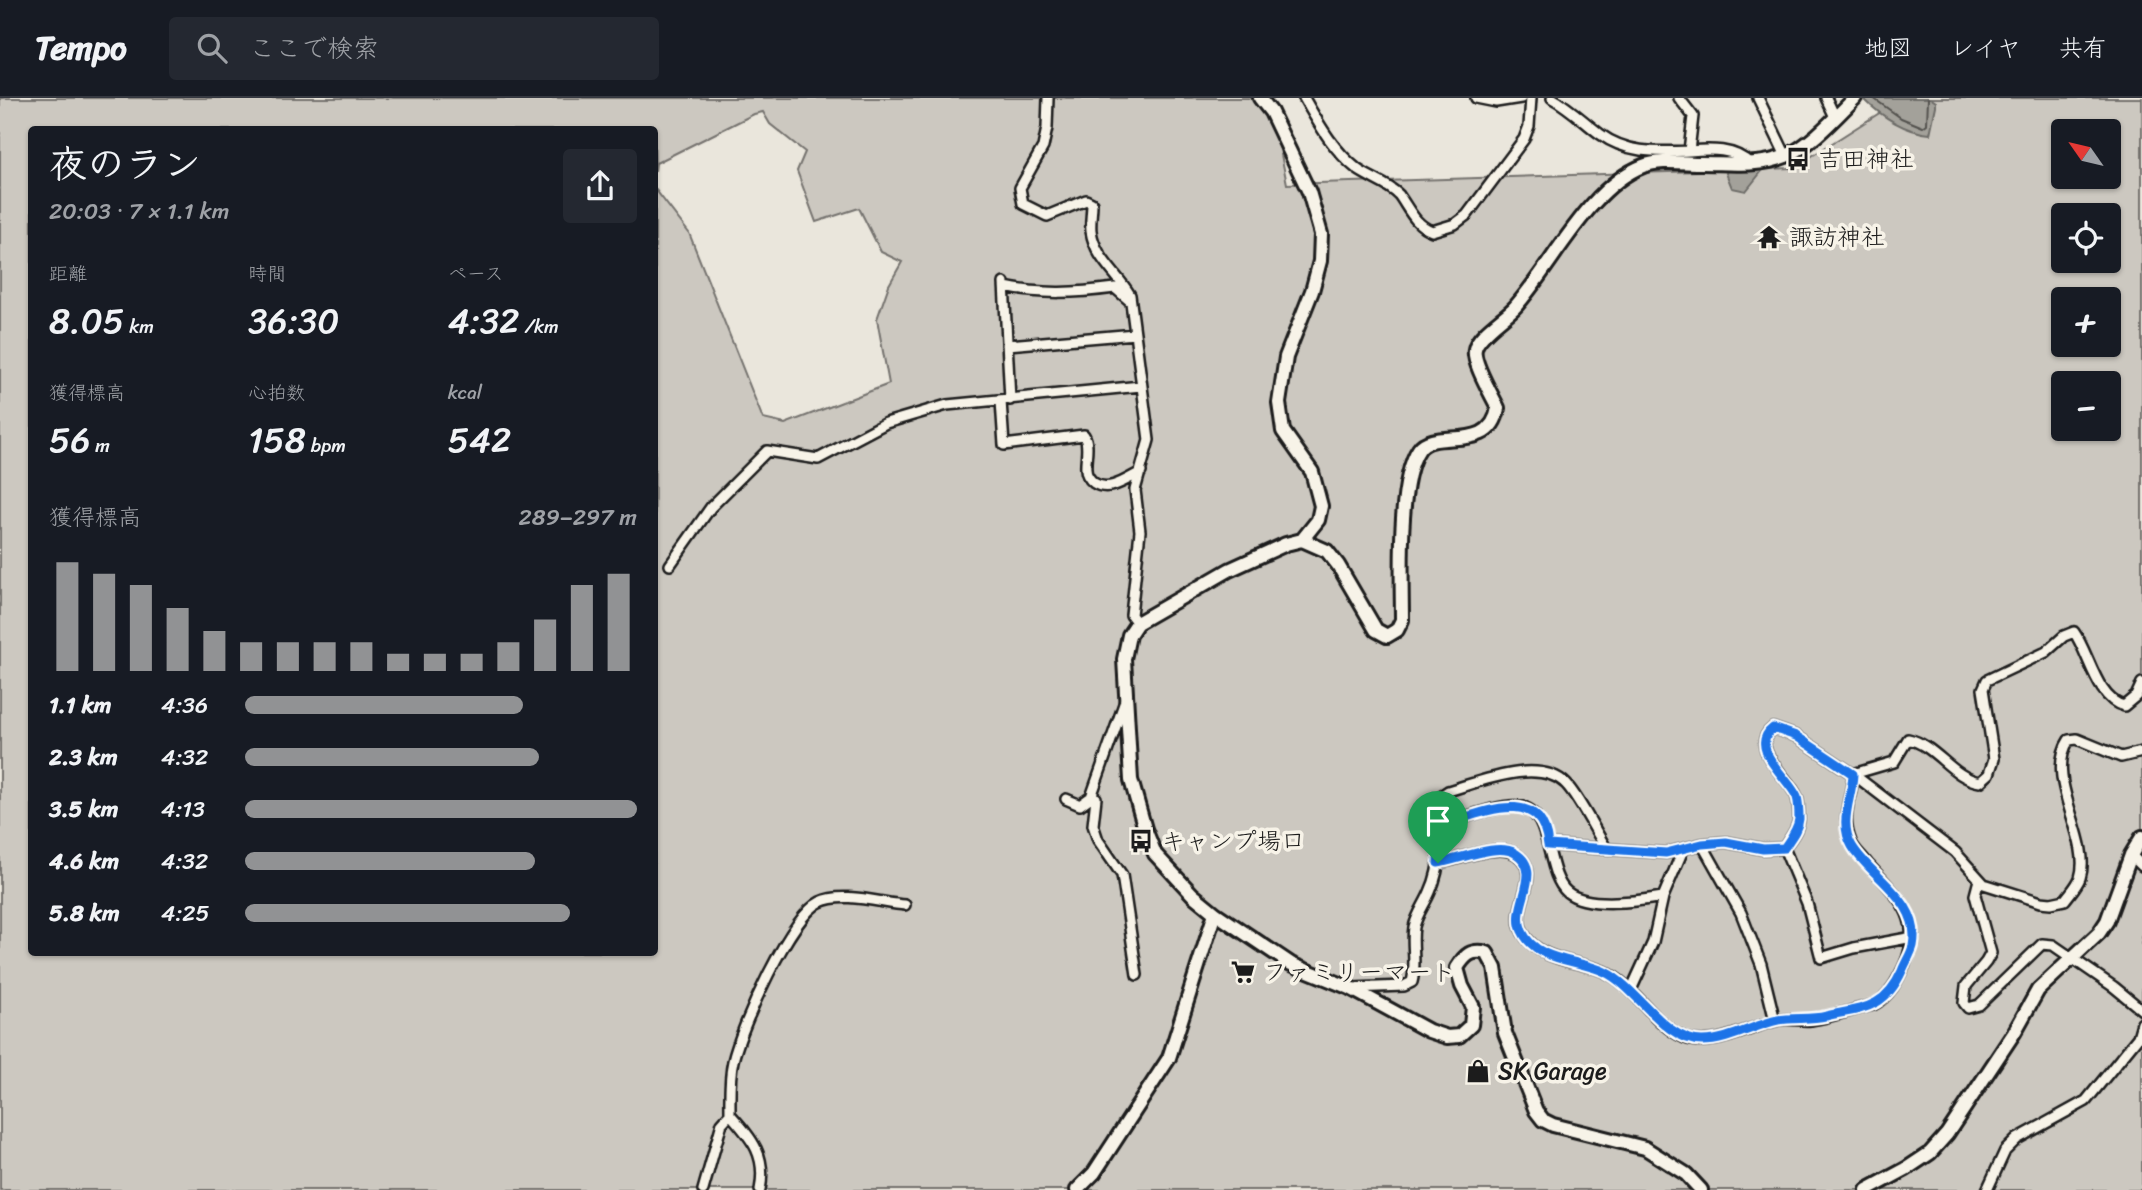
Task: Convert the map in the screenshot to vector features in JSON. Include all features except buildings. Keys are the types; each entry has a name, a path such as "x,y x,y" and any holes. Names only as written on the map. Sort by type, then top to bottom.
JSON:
{"street":[{"path":"1048,98 1043,148 1020,188 1023,204 1047,216 1080,201 1092,202 1093,240 1102,260 1130,295 1149,440 1135,490 1140,531 1131,615 1138,623"},
{"path":"1260,98 1270,112 1309,192 1321,234 1320,261 1312,291 1286,357 1279,403 1283,431 1312,472 1321,506 1318,520 1302,540 1286,544 1229,570 1138,623 1129,635 1124,659 1131,780 1145,830 1155,854 1193,895 1216,913 1291,964 1350,988 1429,1031 1447,1037 1459,1036 1471,1025 1473,1007 1462,986 1457,968 1465,955 1477,951 1487,953 1494,968 1504,1033 1530,1099 1543,1120 1553,1125 1645,1148 1686,1174 1702,1190"},
{"path":"1304,98 1336,150 1358,170 1397,193 1415,218 1432,231 1455,224 1474,208 1524,139 1529,126 1531,98"},
{"path":"1476,98 1496,102 1521,98"},
{"path":"1552,98 1602,136 1618,144 1647,152 1723,151 1745,158 1750,164"},
{"path":"1679,98 1693,117 1689,150"},
{"path":"1758,98 1786,156"},
{"path":"1826,98 1835,117"},
{"path":"1302,540 1327,551 1376,630 1387,636 1397,631 1402,620 1404,504 1418,451 1424,444 1432,441 1463,439 1477,435 1497,416 1498,408 1475,358 1475,348 1479,340 1510,313 1525,295 1578,220 1618,182 1645,165 1666,162 1750,164 1786,156 1797,150 1855,98"},
{"path":"1130,301 1115,288 1034,293 1004,285 1007,345 1003,445 1084,435 1087,440 1086,474 1091,481 1102,487 1115,485 1141,472"},
{"path":"1007,345 1135,334"},
{"path":"670,565 711,507 767,451 818,459 886,422 947,405 1142,386"},
{"path":"1853,774 1894,762 1908,739 1920,741 1965,777 1980,782 1989,774 1994,759 1983,689 1987,680 2046,652 2064,636 2074,632 2110,700 2124,706 2136,696 2142,683"},
{"path":"1066,799 1080,805 1091,797 1125,701"},
{"path":"1784,848 1797,827 1798,806 1793,791 1767,755 1764,741 1773,728 1796,736 1853,774 1955,852 1984,884 2040,902 2065,900 2080,880 2082,860 2066,796 2063,749 2069,740 2077,739 2121,757 2142,752"},
{"path":"1350,988 1404,986 1412,982 1414,928 1431,890 1438,863 1441,825 1436,806 1442,795 1448,791 1499,777 1544,772 1568,785 1606,848"},
{"path":"1438,863 1496,849 1516,854 1525,862 1529,874 1519,920 1522,932 1532,945 1545,954 1605,972 1630,990 1654,1016 1685,1037 1702,1041 1776,1021 1810,1020 1881,1001 1899,976 1913,947 1912,925 1906,909 1890,887 1852,846 1846,827 1845,811 1853,786 1853,774"},
{"path":"1091,797 1096,798 1093,825 1098,840 1122,875 1137,975"},
{"path":"1441,825 1507,806 1523,807 1537,817 1547,837 1550,860 1557,878 1566,891 1577,897 1600,901 1632,902 1663,897"},
{"path":"1867,1190 1930,1153 1947,1134 2014,1033 2038,990 2099,933 2107,921 2131,855 2142,837"},
{"path":"1548,845 1666,853 1702,844 1726,842 1763,849 1784,848"},
{"path":"1702,844 1741,913 1762,964 1776,1021"},
{"path":"1784,848 1807,903 1821,958 1854,948 1913,937"},
{"path":"1630,990 1653,942 1663,897 1683,850"},
{"path":"2131,855 2142,866"},
{"path":"1979,880 1975,895 1991,953 1966,986 1965,1003 1968,1008 1979,1005 2042,944 2053,945 2115,987 2142,1010"},
{"path":"703,1190 722,1124 730,1114 732,1070 744,1025 786,944 805,915 819,902 836,897 905,905"},
{"path":"1077,1190 1094,1173 1169,1058 1216,913"},
{"path":"1987,1190 2011,1145 2017,1139 2086,1101 2138,1037 2142,1023"},
{"path":"730,1114 757,1146 762,1179 760,1190"}],"shaded area":[{"path":"0,98 1251,98 1274,120 1287,184 1793,168 1903,98 2142,98 2142,1190 0,1190"}],"water":[{"path":"1865,98 1930,98 1936,102 1936,106 1930,134 1895,123 1865,100"},
{"path":"1730,170 1762,171 1746,191 1732,188 1726,173"}],"place":[{"name":"吉田神社","path":"1798,159"},
{"name":"諏訪神社","path":"1769,237"},
{"name":"キャンプ場口","path":"1141,841"},
{"name":"ファミリーマート","path":"1243,972"},
{"name":"SK Garage","path":"1478,1071"}],"route":[{"path":"1773,728 1796,736 1853,774 1853,786 1845,811 1846,827 1852,846 1890,887 1906,909 1912,925 1913,947 1887,994 1873,1005 1810,1020 1776,1021 1702,1041 1685,1037 1654,1016 1626,985 1605,972 1545,954 1532,945 1522,932 1519,920 1529,874 1525,862 1516,854 1496,849 1438,863 1441,825 1507,806 1523,807 1537,817 1548,845 1666,853 1702,844 1726,842 1763,849 1774,846 1784,848 1797,827 1798,806 1797,797 1767,755 1764,741 1773,728"}]}
